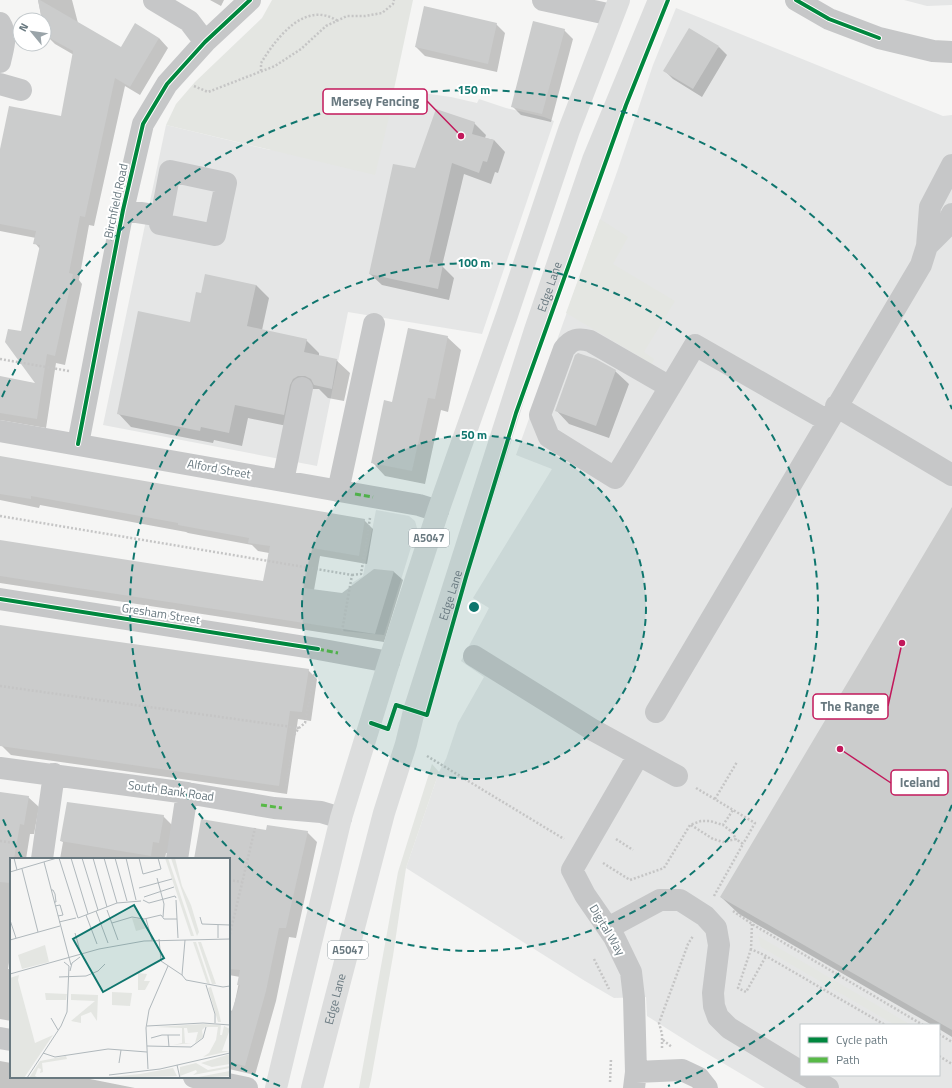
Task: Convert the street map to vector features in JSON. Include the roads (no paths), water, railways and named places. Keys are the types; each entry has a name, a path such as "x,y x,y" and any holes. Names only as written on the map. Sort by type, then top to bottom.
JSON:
{"highway":[{"name":"Edge Lane","path":"312,1088 384,813 406,744 414,711 532,338 593,160 659,0"},
{"name":"A5047","path":"276,1088 341,818 389,662 438,511 507,315 569,130 616,8"}],"street":[{"path":"154,0 189,21 205,42"},
{"name":"Birchfield Road","path":"78,444 123,210 143,124 167,84 205,42 250,0"},
{"path":"543,0 616,8"},
{"path":"796,0 829,19 879,38 933,51 952,52"},
{"path":"0,23 4,31 5,41 0,62"},
{"path":"0,84 21,90"},
{"path":"656,712 921,264 928,246 930,207 952,164"},
{"path":"123,210 161,216"},
{"path":"928,246 950,225"},
{"path":"355,494 374,324"},
{"path":"670,387 590,341 580,339 569,342 564,349 540,415 549,437 615,478 670,387 695,345 952,475"},
{"path":"283,481 302,388"},
{"name":"Alford Street","path":"0,431 419,505 438,511"},
{"name":"Gresham Street","path":"0,599 389,662"},
{"path":"474,656 593,730 677,776"},
{"name":"Digital Way","path":"635,1080 634,998 631,972 614,937 585,895 572,870 638,756"},
{"name":"South Bank Road","path":"0,768 54,774 282,808 322,812 341,818"},
{"path":"42,858 54,774"},
{"path":"176,858 187,793"},
{"path":"608,928 660,900 680,900 704,916 716,928 719,945 713,993 714,1006 718,1017 729,1028 800,1071"},
{"path":"0,1038 10,1040"},
{"path":"635,1080 659,1071 682,1070 699,1078 707,1088"},
{"path":"808,1076 828,1088"},
{"path":"199,1078 247,1088"}],"place":[{"name":"Mersey Fencing","path":"461,136"},
{"name":"The Range","path":"902,643"},
{"name":"Iceland","path":"840,749"}]}
